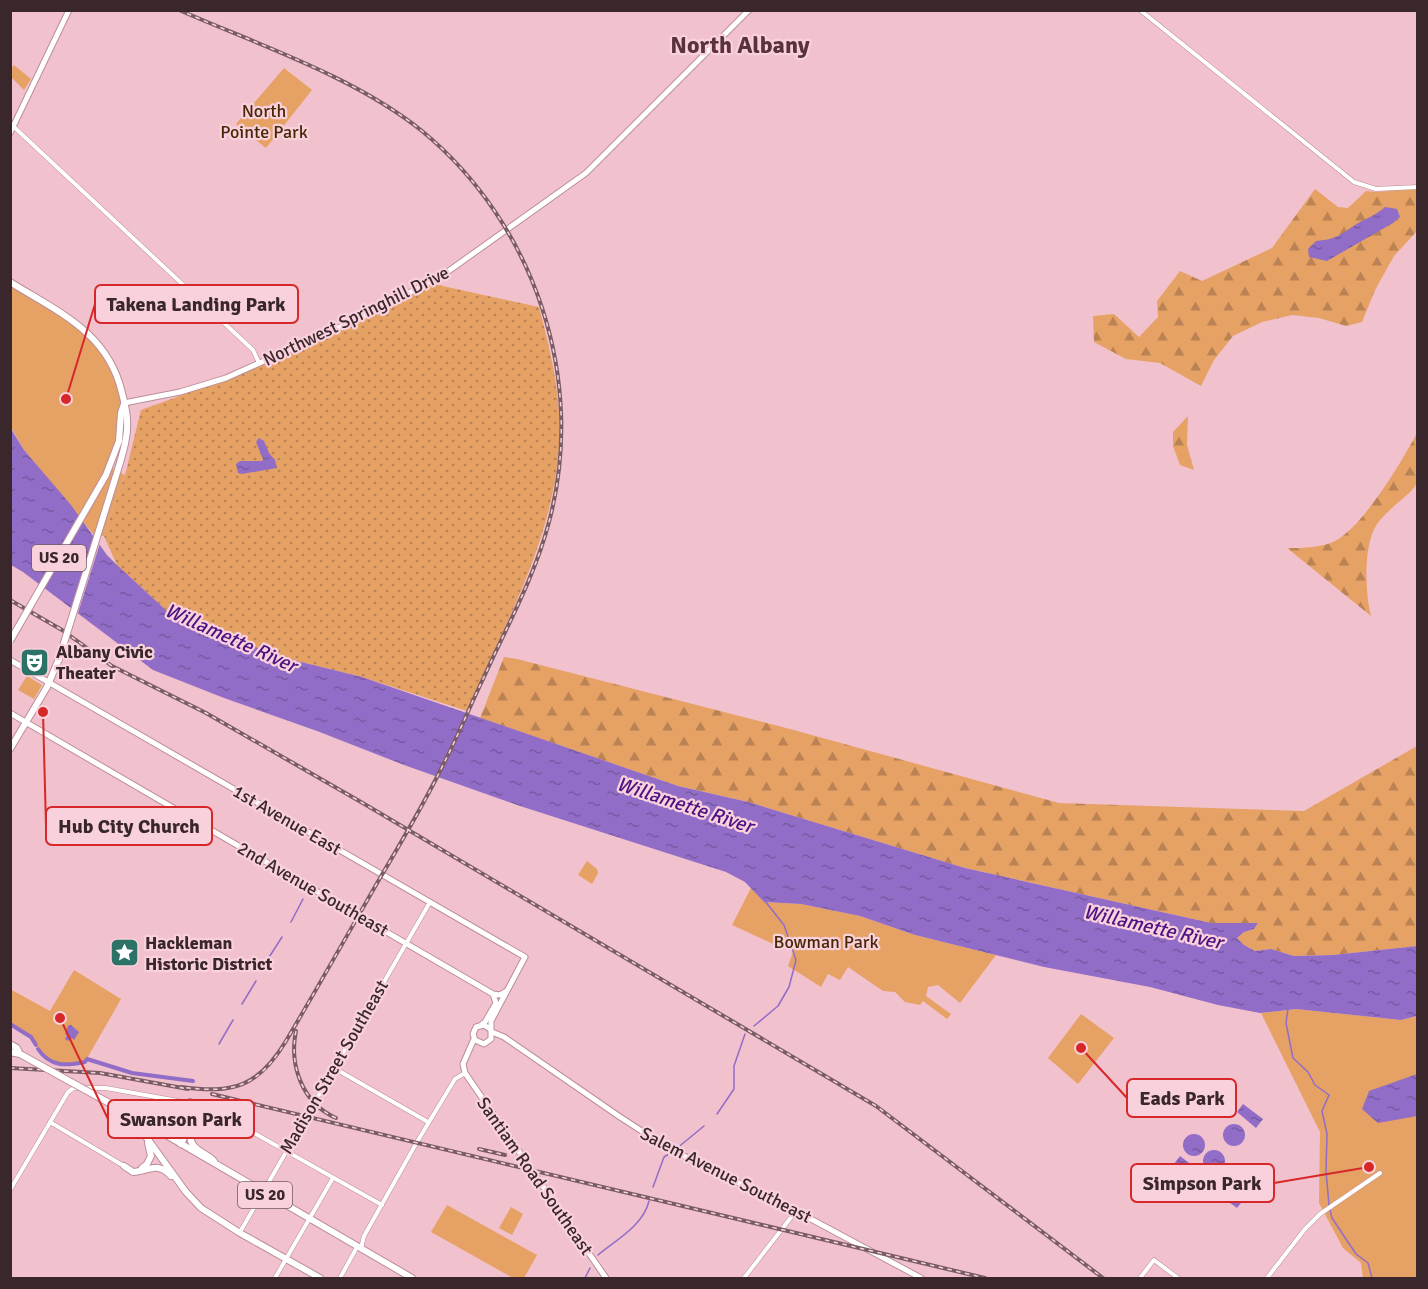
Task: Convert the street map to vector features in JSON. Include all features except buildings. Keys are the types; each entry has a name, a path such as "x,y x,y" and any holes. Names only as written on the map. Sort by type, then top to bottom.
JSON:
{"highway":[{"name":"US 20","path":"10,282 73,321 96,340 113,365 127,421 126,439 115,479 59,659 49,682 10,749"},
{"name":"US 20","path":"10,641 106,475 119,441 124,403"},
{"name":"US 20","path":"10,1044 17,1048 20,1054 412,1278"},
{"path":"10,1051 20,1054"},
{"name":"US 20","path":"103,1100 144,1134 182,1187 201,1208 320,1278"},
{"path":"181,1144 194,1118 190,1102"},
{"path":"201,1104 201,1118"},
{"path":"211,1108 201,1118 191,1134 190,1141 194,1147 222,1169"},
{"path":"124,1166 132,1169 141,1168 150,1160 151,1151 144,1134"},
{"path":"124,1166 133,1172 157,1167 165,1170 182,1187"}],"main road":[{"path":"10,133 69,10"},
{"name":"Northwest Springhill Drive","path":"124,403 194,389 260,364 369,314 429,283 471,257 559,194 597,162 749,10"},
{"name":"1st Avenue East","path":"10,660 525,957 506,991"},
{"name":"2nd Avenue Southeast","path":"10,714 493,994"},
{"path":"465,1073 463,1067 474,1039 474,1029 485,1023 496,1004 493,994 500,995 506,991"},
{"path":"489,1041 491,1021 506,991"},
{"path":"481,1025 491,1030"},
{"name":"Salem Avenue Southeast","path":"491,1030 668,1148 796,1211 921,1278"},
{"path":"474,1039 482,1044"},
{"path":"468,1055 476,1046 489,1041 508,1041"},
{"name":"Santiam Road Southeast","path":"465,1073 606,1278"}],"street":[{"path":"1140,10 1354,182 1376,189 1418,187"},
{"path":"14,127 253,350 260,364"},
{"name":"Madison Street Southeast","path":"240,1233 429,902"},
{"path":"334,1068 428,1122"},
{"path":"339,1278 360,1249 364,1236 428,1122 455,1079 465,1073"},
{"path":"10,1190 68,1092 74,1088 106,1088 201,1104 211,1108 382,1205"},
{"path":"50,1122 124,1166"},
{"path":"1267,1278 1305,1229 1320,1214 1380,1173"},
{"path":"275,1278 334,1178"},
{"path":"744,1278 796,1211"},
{"path":"1140,1278 1154,1260 1178,1278"}],"green space":[{"path":"14,65 31,79 24,90 11,77 11,69"},
{"name":"North Pointe Park","path":"284,68 312,90 266,148 236,124"},
{"path":"1315,189 1338,207 1348,208 1366,191 1417,189 1417,231 1394,256 1375,290 1362,322 1346,326 1319,318 1292,315 1262,322 1233,336 1214,360 1201,386 1160,363 1126,359 1094,342 1093,316 1114,314 1139,337 1158,317 1157,301 1180,271 1202,281 1272,248"},
{"path":"11,282 91,335 120,384 121,414 110,467 125,475 104,536 94,535 24,450 11,427"},
{"path":"429,283 539,307 553,365 558,401 559,442 555,482 546,522 533,561 467,711 362,677 289,659 227,637 168,612 117,565 104,536 125,475 141,410 251,367"},
{"path":"1188,416 1187,445 1194,470 1180,465 1173,446 1173,432"},
{"path":"1417,433 1418,480 1411,492 1379,522 1372,533 1369,544 1366,569 1371,616 1287,548 1325,545 1348,532 1382,491"},
{"path":"504,657 790,729 1059,803 1304,811 1417,746 1417,946 1333,955 1294,956 1271,949 1255,951 1237,938 1244,932 1254,929 1258,923 1211,923 965,868 748,802 678,786 480,718"},
{"path":"27,676 42,685 34,699 18,690"},
{"path":"587,861 597,869 598,873 592,884 578,875"},
{"name":"Bowman Park","path":"751,888 764,902 801,904 860,916 915,935 996,955 960,1003 938,985 928,987 926,996 951,1014 947,1019 923,1001 920,1005 905,1002 895,992 883,991 848,967 840,980 828,974 821,987 788,966 794,949 780,947 732,925"},
{"path":"74,970 121,999 85,1062 72,1065 47,1060 31,1037 11,1024 10,989 50,1011"},
{"path":"1296,1009 1401,1020 1417,1016 1417,1278 1363,1278 1361,1263 1343,1248 1319,1203 1320,1132 1261,1013"},
{"path":"1081,1014 1114,1038 1078,1084 1048,1058"},
{"path":"447,1205 537,1255 524,1278 513,1278 431,1232"},
{"path":"511,1207 523,1214 512,1235 499,1228"}],"water":[{"path":"1385,207 1397,209 1400,217 1327,261 1309,257 1308,249 1316,241 1340,235"},
{"name":"Willamette River","path":"10,427 24,450 71,505 107,555 117,565 168,612 227,637 289,659 362,677 678,786 748,802 965,868 1211,923 1258,923 1254,929 1244,932 1237,938 1255,951 1271,949 1294,956 1333,955 1417,946 1417,1016 1401,1020 1296,1009 1260,1013 1218,1005 1150,987 1044,967 915,935 860,916 801,904 764,902 745,882 726,872 520,806 404,765 153,670 11,565"},
{"path":"259,438 264,441 277,468 238,473 236,464 240,461 262,461 256,442"},
{"path":"71,1025 79,1032 74,1040 72,1038 68,1041 65,1039 67,1035 65,1034 68,1026"},
{"path":"1417,1074 1417,1116 1378,1123 1362,1109 1369,1091"},
{"path":"1243,1104 1263,1119 1256,1128 1237,1112"},
{"path":"1234,1124 1242,1127 1245,1135 1242,1143 1234,1146 1226,1143 1223,1135 1226,1127"},
{"path":"1194,1134 1202,1137 1205,1145 1202,1153 1194,1156 1186,1153 1183,1145 1186,1137"},
{"path":"1214,1150 1222,1153 1225,1161 1222,1169 1214,1172 1206,1169 1203,1161 1206,1153"},
{"path":"1180,1156 1209,1178 1196,1194 1168,1172"},
{"path":"1251,1168 1262,1176 1237,1208 1226,1200"}],"pier":[{"path":"95,532 101,540 77,616 70,611"}],"waterway":[{"path":"291,922 303,899"},
{"path":"754,1026 778,1006 789,987 796,960 784,925 765,901"},
{"path":"266,962 282,937"},
{"path":"242,1004 256,981"},
{"path":"1288,1009 1286,1023 1293,1058 1308,1072 1315,1085 1329,1095 1322,1111 1327,1134 1326,1171 1329,1205"},
{"path":"219,1044 233,1020"},
{"path":"10,1024 31,1037 36,1045"},
{"path":"717,1114 734,1089 734,1066 745,1034"},
{"path":"38,1049 48,1059 59,1064 85,1062 87,1059 132,1073 193,1081"},
{"path":"676,1149 704,1126"},
{"path":"653,1187 664,1157 672,1152"},
{"path":"598,1255 635,1225 646,1210 649,1201"},
{"path":"1330,1210 1332,1218 1356,1254 1368,1263 1372,1278"},
{"path":"585,1278 590,1268"}],"railway":[{"path":"179,10 305,63 367,94 422,131 461,169 495,211 522,258 542,308 555,360 561,414 559,468 549,522 536,562 454,743 413,822 286,1041 265,1069 243,1084 230,1088 181,1087"},
{"path":"10,600 62,630 112,666 206,713 361,802 876,1106 1103,1278"},
{"path":"296,1031 295,1057 301,1082 314,1103 336,1118"},
{"path":"10,1068 100,1073 188,1089"},
{"path":"212,1094 985,1278"},
{"path":"479,1149 505,1155"}],"place":[{"name":"Takena Landing Park","path":"66,399"},
{"name":"Albany Civic Theater","path":"35,662"},
{"name":"Hub City Church","path":"43,712"},
{"name":"Hackleman Historic District","path":"124,953"},
{"name":"Swanson Park","path":"60,1018"},
{"name":"Eads Park","path":"1081,1048"},
{"name":"Simpson Park","path":"1369,1167"}],"district":[{"name":"North Albany","path":"740,45"}]}
